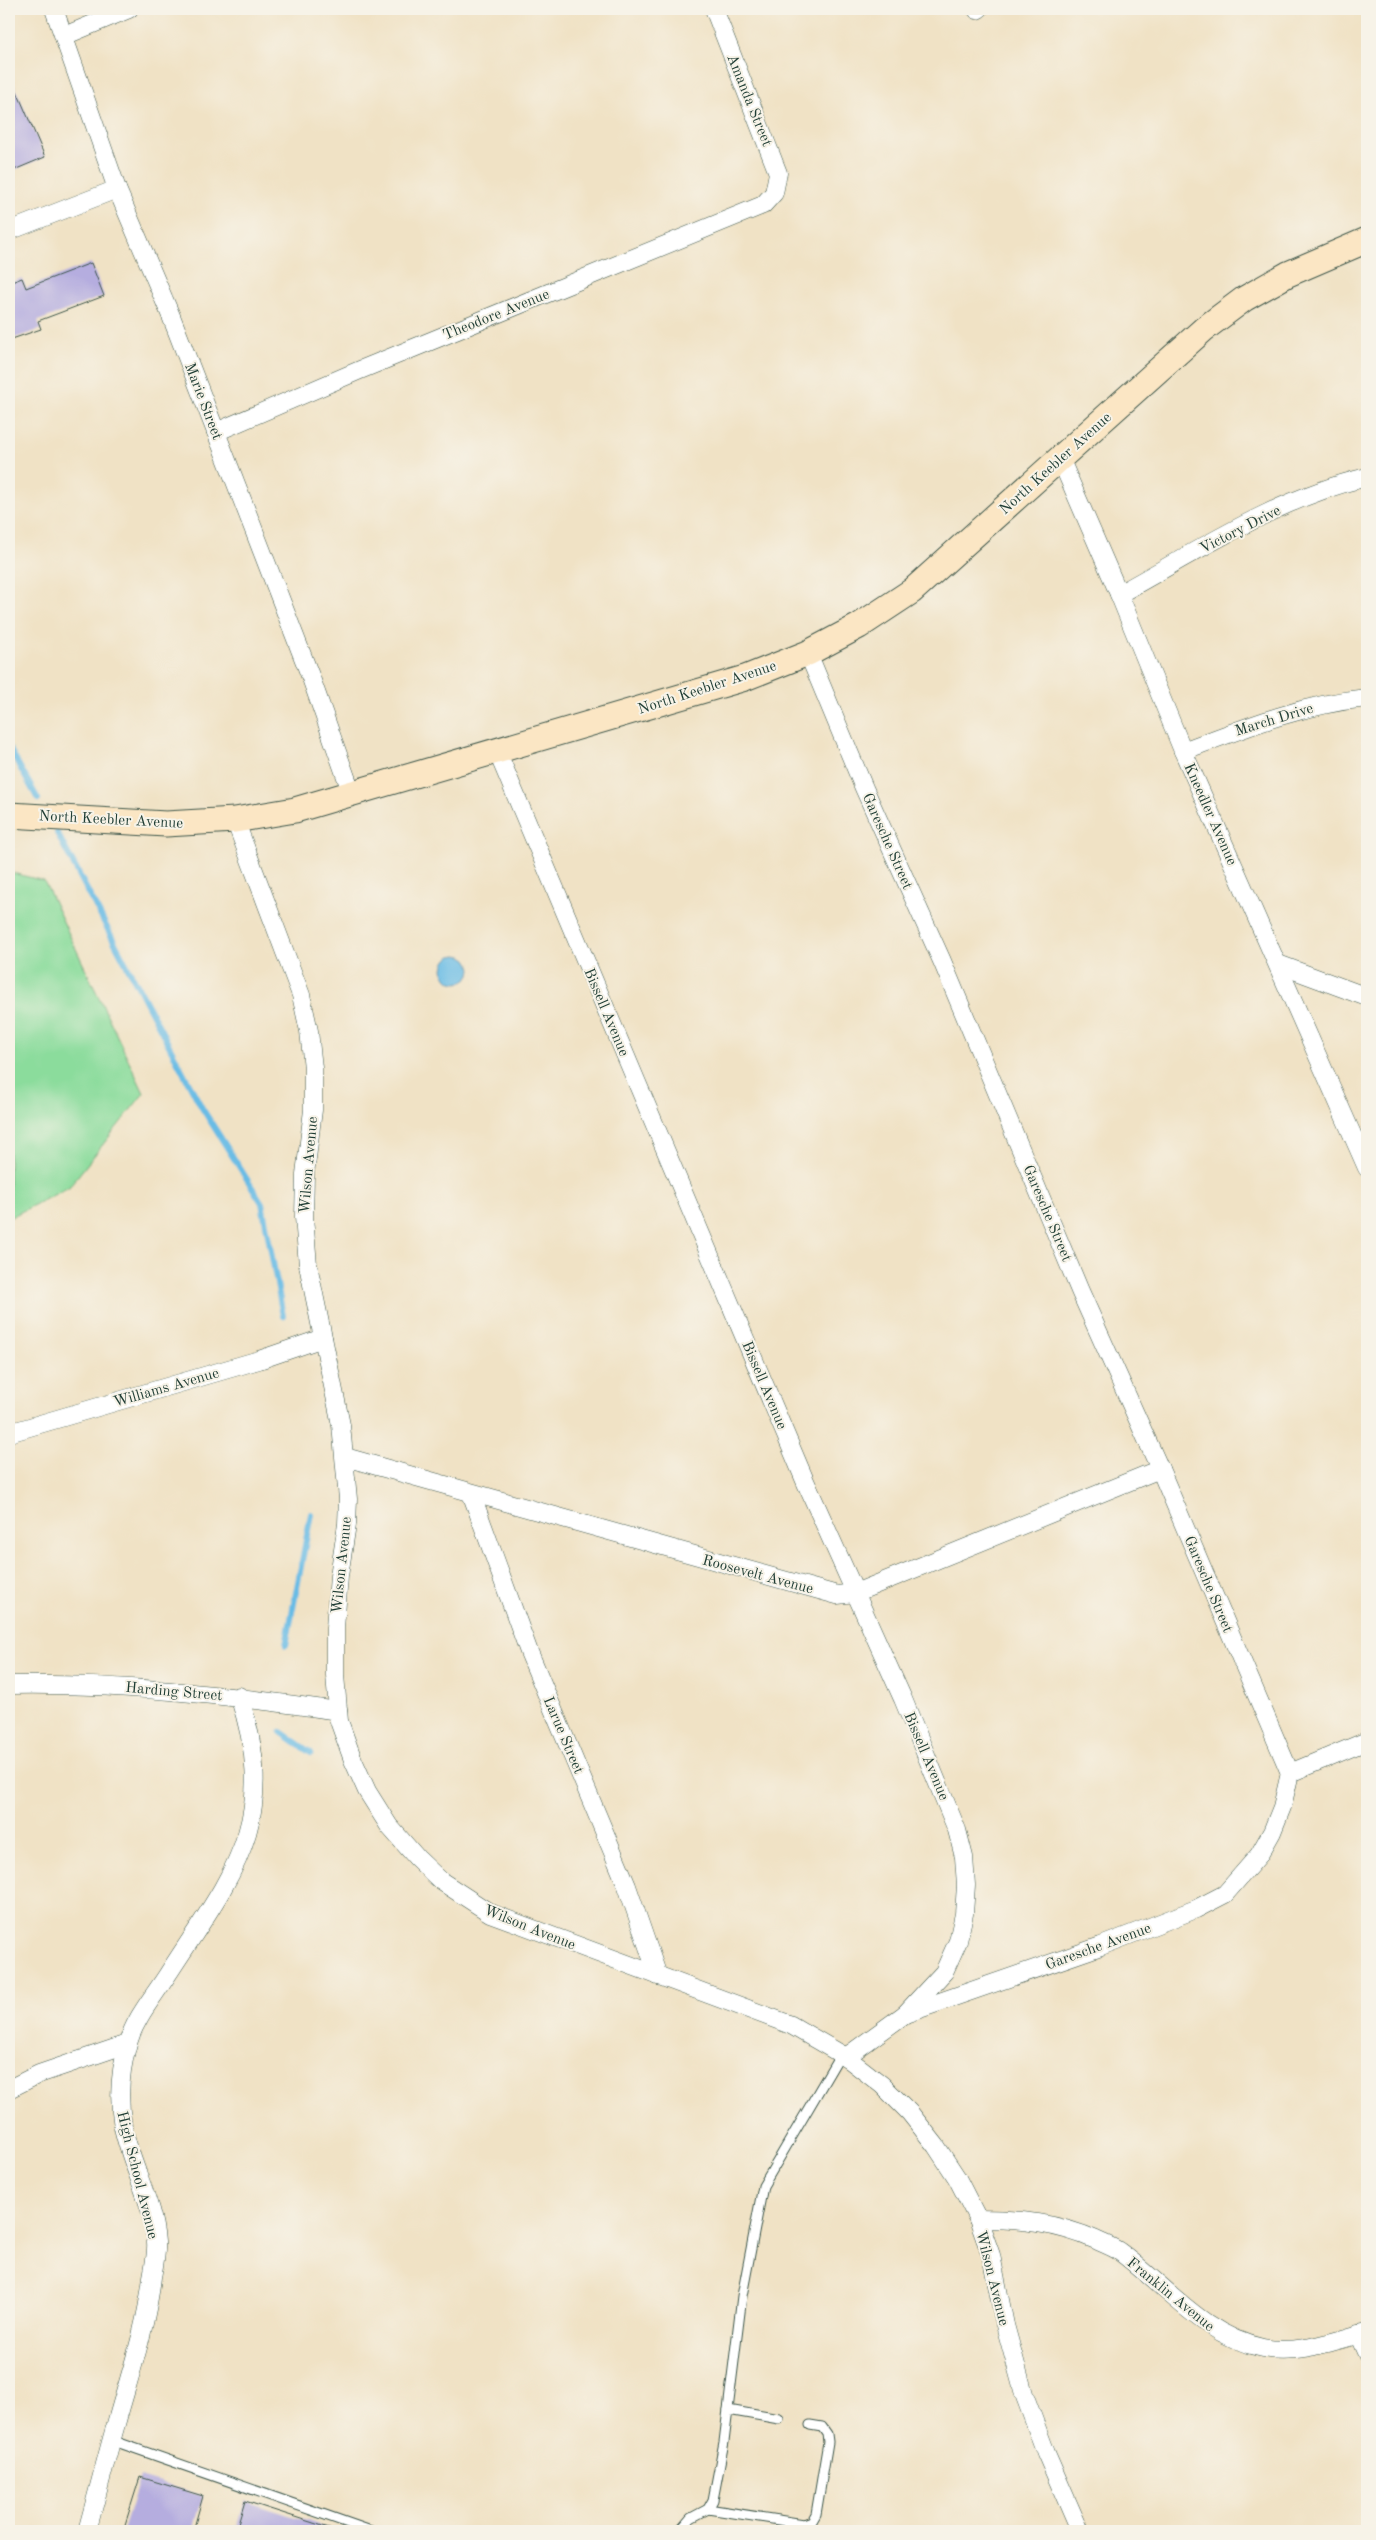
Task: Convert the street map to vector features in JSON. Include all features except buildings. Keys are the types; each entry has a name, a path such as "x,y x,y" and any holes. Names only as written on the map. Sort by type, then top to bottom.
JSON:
{"street":[{"name":"Marie Street","path":"54,9 117,189 171,316 311,678 352,794"},
{"path":"64,36 129,9"},
{"name":"Amanda Street","path":"714,9 778,173 774,193"},
{"path":"9,231 117,189"},
{"name":"Theodore Avenue","path":"216,432 360,370 720,224 763,205 774,193"},
{"name":"North Keebler Avenue","path":"9,815 166,824 235,820 295,810 744,678 808,653 859,626 912,591 1204,329 1244,299 1288,274 1367,240"},
{"name":"Kneedler Avenue","path":"1060,458 1119,594 1183,751 1367,1168"},
{"name":"Victory Drive","path":"1119,594 1261,517 1306,497 1367,477"},
{"name":"Garesche Street","path":"808,653 864,788 942,961 1080,1291 1160,1469 1290,1773"},
{"name":"March Drive","path":"1183,751 1253,724 1306,708 1367,698"},
{"name":"Bissell Avenue","path":"497,751 806,1483 957,1830 964,1857 966,1885 964,1914 958,1941 944,1972 905,2014"},
{"name":"Wilson Avenue","path":"235,820 301,995 309,1031 314,1068 313,1110 304,1174 304,1217 308,1265 341,1425 345,1457 348,1524 339,1576 335,1628 338,1711 339,1721 353,1760 367,1791 389,1826 417,1858 441,1880 490,1913 791,2025 844,2055 882,2085 931,2139 957,2178 978,2219 990,2255 1005,2325 1024,2394 1046,2453 1080,2531"},
{"path":"1278,964 1367,997"},
{"name":"Williams Avenue","path":"9,1434 259,1360 323,1338"},
{"name":"Roosevelt Avenue","path":"345,1457 837,1595 855,1593 1160,1469"},
{"name":"Larue Street","path":"470,1493 529,1652 627,1886 658,1976"},
{"name":"Harding Street","path":"9,1685 150,1688 239,1696 338,1711"},
{"name":"High School Avenue","path":"87,2531 111,2440 137,2359 150,2299 156,2244 144,2188 124,2128 120,2100 121,2071 132,2030 232,1876 244,1847 252,1818 256,1787 254,1756 249,1726 239,1696"},
{"path":"1290,1773 1367,1742"},
{"name":"Garesche Avenue","path":"844,2055 905,2014 1101,1946 1196,1909 1225,1894 1259,1855 1272,1832 1282,1807 1290,1773"},
{"path":"9,2090 40,2074 127,2044"},
{"name":"Franklin Avenue","path":"978,2219 1012,2219 1046,2223 1078,2232 1118,2251 1212,2328 1237,2341 1264,2348 1292,2350 1363,2333"},
{"path":"1363,2333 1367,2354"}],"lane":[{"path":"680,2531 692,2518 708,2509 713,2500 728,2410 742,2296 763,2186 844,2055"},
{"path":"728,2410 779,2419"},
{"path":"708,2509 804,2524 812,2521 816,2514 828,2434 822,2427 810,2425"},
{"path":"111,2440 371,2531"}],"green space":[{"path":"9,872 44,881 144,1093 69,1187 9,1218"}],"water":[{"path":"457,955 467,959 471,969 467,979 457,983 447,979 443,969 447,959"}],"waterway":[{"path":"9,748 38,799"},
{"path":"57,833 202,1108 262,1203 283,1316"},
{"path":"286,1645 311,1514"},
{"path":"281,1732 311,1753"}]}
